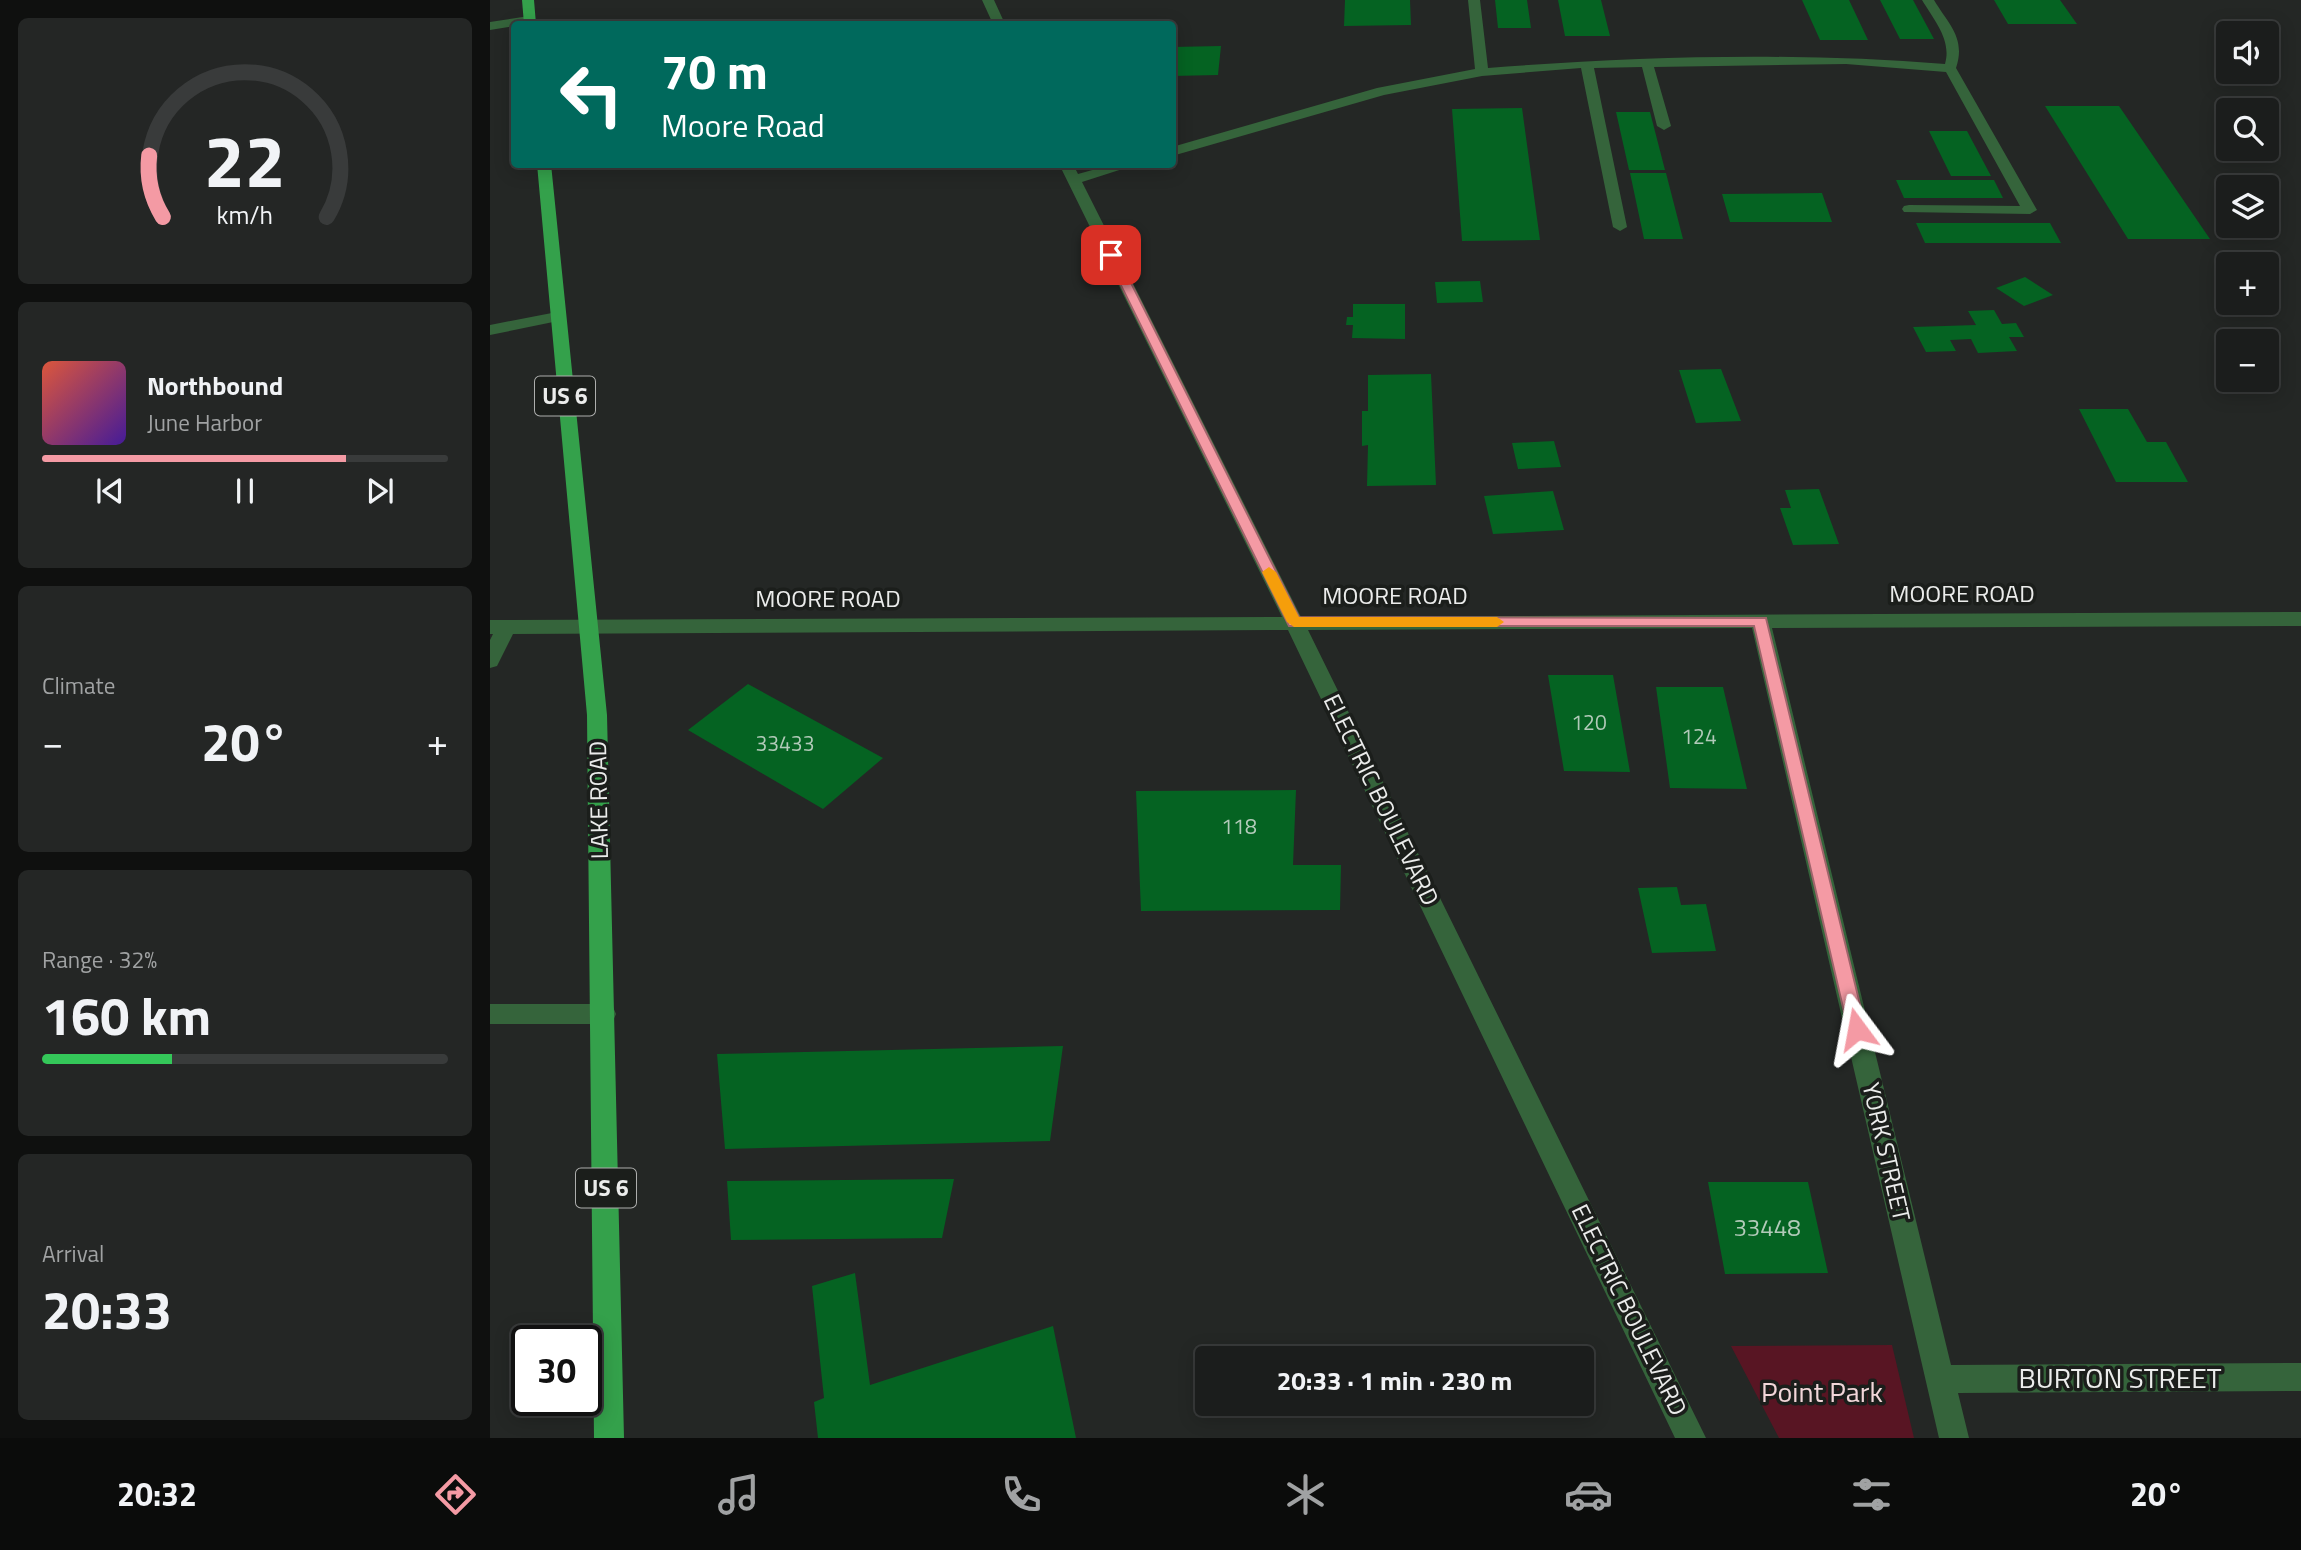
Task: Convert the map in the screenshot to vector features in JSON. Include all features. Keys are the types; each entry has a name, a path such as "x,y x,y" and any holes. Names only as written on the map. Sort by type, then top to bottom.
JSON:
{"main road":[{"path":"528,0 530,21"},
{"name":"LAKE ROAD","path":"544,168 597,715 609,1438"}],"street":[{"path":"988,0 998,21"},
{"path":"1474,0 1482,72"},
{"path":"1909,209 2030,210 1950,68 1955,52 1951,38 1928,0"},
{"path":"490,26 511,24"},
{"path":"1176,151 1382,91 1482,72 1587,64 1846,60 1950,68"},
{"path":"1647,63 1664,126"},
{"path":"1587,64 1620,227"},
{"path":"1070,172 1100,168"},
{"name":"ELECTRIC BOULEVARD","path":"1070,172 1294,622 1691,1438"},
{"path":"490,330 557,317"},
{"name":"MOORE ROAD","path":"498,627 2301,619"},
{"name":"YORK STREET","path":"1760,621 1954,1438"},
{"path":"490,661 498,627"},
{"path":"490,1014 604,1014"},
{"name":"BURTON STREET","path":"1940,1379 2301,1377"}],"green space":[{"name":"Point Park","path":"1892,1345 1914,1438 1779,1438 1731,1346"}],"building":[{"path":"1345,0 1410,0 1411,25 1344,26"},
{"path":"1495,0 1527,0 1531,28 1498,28"},
{"path":"1558,0 1601,0 1610,36 1565,36"},
{"path":"1802,0 1849,0 1868,40 1820,40"},
{"path":"1880,0 1913,0 1934,39 1900,39"},
{"path":"1994,0 2060,0 2077,24 2008,24"},
{"path":"1221,46 1218,75 1176,76 1176,47"},
{"path":"2045,106 2119,106 2210,239 2128,239"},
{"path":"1522,108 1540,240 1462,241 1452,109"},
{"path":"1616,112 1650,112 1665,170 1629,170"},
{"path":"1929,131 1967,131 1991,176 1951,176"},
{"path":"1630,173 1666,173 1683,239 1644,239"},
{"path":"1896,180 1994,180 2003,198 1904,198"},
{"path":"1822,193 1832,222 1730,222 1722,194"},
{"path":"1916,223 2050,223 2061,243 1925,243"},
{"path":"2025,277 2053,295 2024,306 1996,288"},
{"path":"1480,281 1483,302 1437,303 1435,282"},
{"path":"1353,304 1405,304 1405,339 1352,338 1353,325 1346,325 1347,317 1353,317"},
{"path":"1994,310 2002,324 2016,323 2024,337 2009,337 2017,351 1978,353 1971,339 1950,340 1956,351 1926,352 1913,327 1976,325 1968,311"},
{"path":"1721,369 1741,421 1696,423 1679,370"},
{"path":"1431,374 1436,485 1367,486 1368,445 1362,446 1362,411 1368,411 1368,375"},
{"path":"2079,409 2128,409 2147,442 2166,442 2188,482 2116,482"},
{"path":"1554,441 1561,467 1518,469 1512,443"},
{"path":"1819,489 1839,544 1793,545 1780,508 1791,508 1785,490"},
{"path":"1553,491 1564,530 1493,534 1484,496"},
{"path":"1548,675 1613,675 1630,772 1564,771"},
{"path":"748,684 883,758 823,809 688,730"},
{"path":"1656,687 1723,687 1747,789 1670,788"},
{"path":"1296,790 1293,865 1341,865 1340,910 1141,911 1136,791"},
{"path":"1677,887 1681,905 1706,904 1716,951 1652,953 1638,888"},
{"path":"1063,1046 1050,1141 725,1149 717,1054"},
{"path":"954,1179 942,1238 731,1240 727,1181"},
{"path":"1708,1182 1808,1182 1828,1273 1725,1274"},
{"path":"855,1273 870,1385 1053,1326 1076,1438 818,1438 814,1402 824,1398 812,1286"}],"slow traffic":[{"path":"1269,572 1294,622 1497,622"}],"route":[{"path":"1111,255 1294,622 1760,621 1857,1029"}]}
